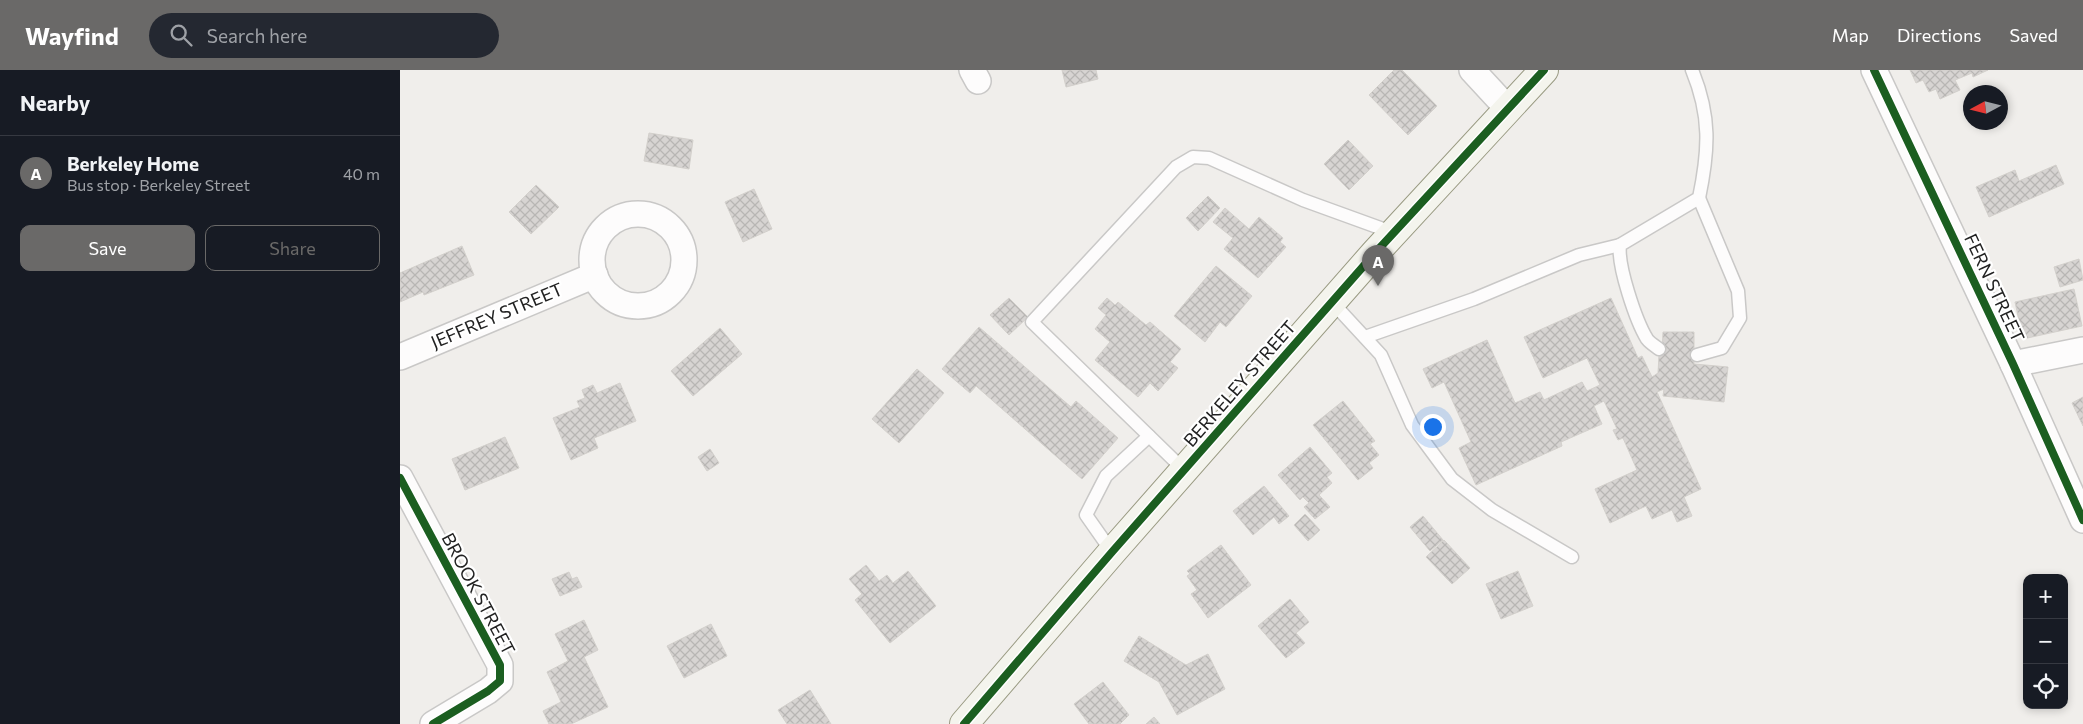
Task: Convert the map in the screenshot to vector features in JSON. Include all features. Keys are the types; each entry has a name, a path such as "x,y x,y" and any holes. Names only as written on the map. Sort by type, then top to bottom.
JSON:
{"street":[{"path":"1472,70 1508,109"},
{"name":"BERKELEY STREET","path":"964,724 1112,552 1394,232 1544,70"},
{"name":"FERN STREET","path":"1874,70 2013,364 2083,520"},
{"name":"JEFFREY STREET","path":"400,357 595,275"},
{"path":"2013,364 2083,350"},
{"name":"BROOK STREET","path":"400,478 500,665 500,681 488,691 433,724"}],"lane":[{"path":"1692,70 1701,92 1707,122 1707,161 1699,198 1738,291 1740,318 1722,348 1697,355"},
{"path":"1184,470 1032,322 1176,167 1193,157 1209,158 1303,200 1394,232"},
{"path":"1365,337 1474,299 1579,256 1620,246 1699,198"},
{"path":"1620,246 1618,256 1634,308 1648,340 1659,349"},
{"path":"1332,302 1381,355 1412,425 1452,479 1492,510 1572,557"},
{"path":"1112,552 1086,515 1106,476 1149,436"}],"building":[{"path":"1062,70 1096,70 1098,79 1066,87"},
{"path":"1394,70 1402,70 1437,106 1408,135 1369,95"},
{"path":"1910,70 1988,70 1973,77 1972,73 1955,80 1960,90 1940,99 1936,89 1929,92 1923,80 1916,83"},
{"path":"649,133 693,140 689,169 644,161"},
{"path":"1348,140 1373,166 1349,190 1324,164"},
{"path":"2056,165 2064,184 1989,217 1976,187 2015,170 2019,181"},
{"path":"536,185 559,207 531,234 509,212"},
{"path":"754,189 772,229 743,242 725,202"},
{"path":"1208,196 1220,208 1198,231 1186,218"},
{"path":"1225,208 1249,229 1259,217 1283,238 1280,242 1286,247 1258,278 1224,249 1233,238 1213,222"},
{"path":"462,246 474,275 424,295 423,292 400,302 400,273"},
{"path":"2079,259 2083,280 2060,287 2054,267"},
{"path":"1216,266 1252,296 1226,327 1220,322 1205,342 1174,316"},
{"path":"2074,289 2082,326 2023,339 2015,302"},
{"path":"1009,298 1028,317 1009,335 990,315"},
{"path":"1107,298 1115,305 1118,302 1146,325 1150,322 1181,349 1170,362 1178,368 1158,391 1150,383 1138,397 1095,360 1110,342 1095,329 1106,315 1098,308"},
{"path":"1611,298 1638,358 1642,356 1652,377 1658,373 1659,355 1662,355 1663,332 1694,332 1694,364 1728,367 1724,402 1663,396 1664,389 1657,392 1701,489 1684,497 1692,516 1677,522 1672,510 1652,519 1646,506 1610,523 1595,489 1637,470 1623,438 1618,440 1613,430 1617,429 1604,401 1594,406 1602,424 1561,442 1562,446 1476,485 1459,448 1471,442 1444,382 1432,388 1423,369 1487,340 1515,403 1540,392 1544,400 1582,382 1587,391 1600,385 1587,358 1543,378 1524,337"},
{"path":"979,327 1071,407 1076,401 1118,438 1082,479 976,386 970,393 942,369"},
{"path":"720,328 742,354 693,396 671,371"},
{"path":"917,369 944,393 899,443 872,419"},
{"path":"620,383 636,421 594,438 598,448 571,460 553,418 580,407 577,401 585,398 582,390 593,385 597,393"},
{"path":"2083,397 2083,426 2072,403"},
{"path":"1343,401 1375,441 1370,444 1379,455 1369,463 1373,468 1358,480 1313,425"},
{"path":"505,437 519,468 465,490 452,459"},
{"path":"1310,447 1332,473 1327,477 1332,483 1319,495 1330,507 1315,519 1304,507 1309,503 1303,497 1300,500 1278,475"},
{"path":"710,449 719,463 707,471 698,457"},
{"path":"1264,486 1289,516 1279,524 1274,517 1253,535 1233,511"},
{"path":"1305,514 1320,530 1308,541 1294,525"},
{"path":"1423,516 1443,540 1430,551 1410,527"},
{"path":"1444,540 1470,568 1452,584 1426,557"},
{"path":"1221,545 1251,585 1208,618 1191,594 1197,590 1187,576 1190,574 1187,571"},
{"path":"866,565 879,581 887,575 893,583 908,571 936,606 890,643 855,600 862,594 849,579"},
{"path":"1518,571 1533,606 1501,619 1486,584"},
{"path":"569,572 572,579 577,577 582,587 560,596 552,579"},
{"path":"1290,599 1309,622 1296,633 1305,643 1286,658 1258,626"},
{"path":"584,620 598,650 584,657 608,707 571,724 549,724 543,711 561,702 547,672 568,661 555,634"},
{"path":"711,624 727,656 684,678 667,646"},
{"path":"1139,636 1186,665 1208,654 1225,689 1177,715 1159,682 1124,661"},
{"path":"1103,682 1129,715 1120,724 1089,724 1074,704"},
{"path":"810,690 831,724 787,724 778,710"},
{"path":"1154,717 1160,724 1146,724"}],"cycle path":[{"path":"964,724 1112,552 1375,253 1544,70"},
{"path":"1874,70 2013,364 2083,520"},
{"path":"400,478 500,665 500,681 488,691 433,724"}],"place":[{"name":"Berkeley Home","path":"1378,286"}]}
